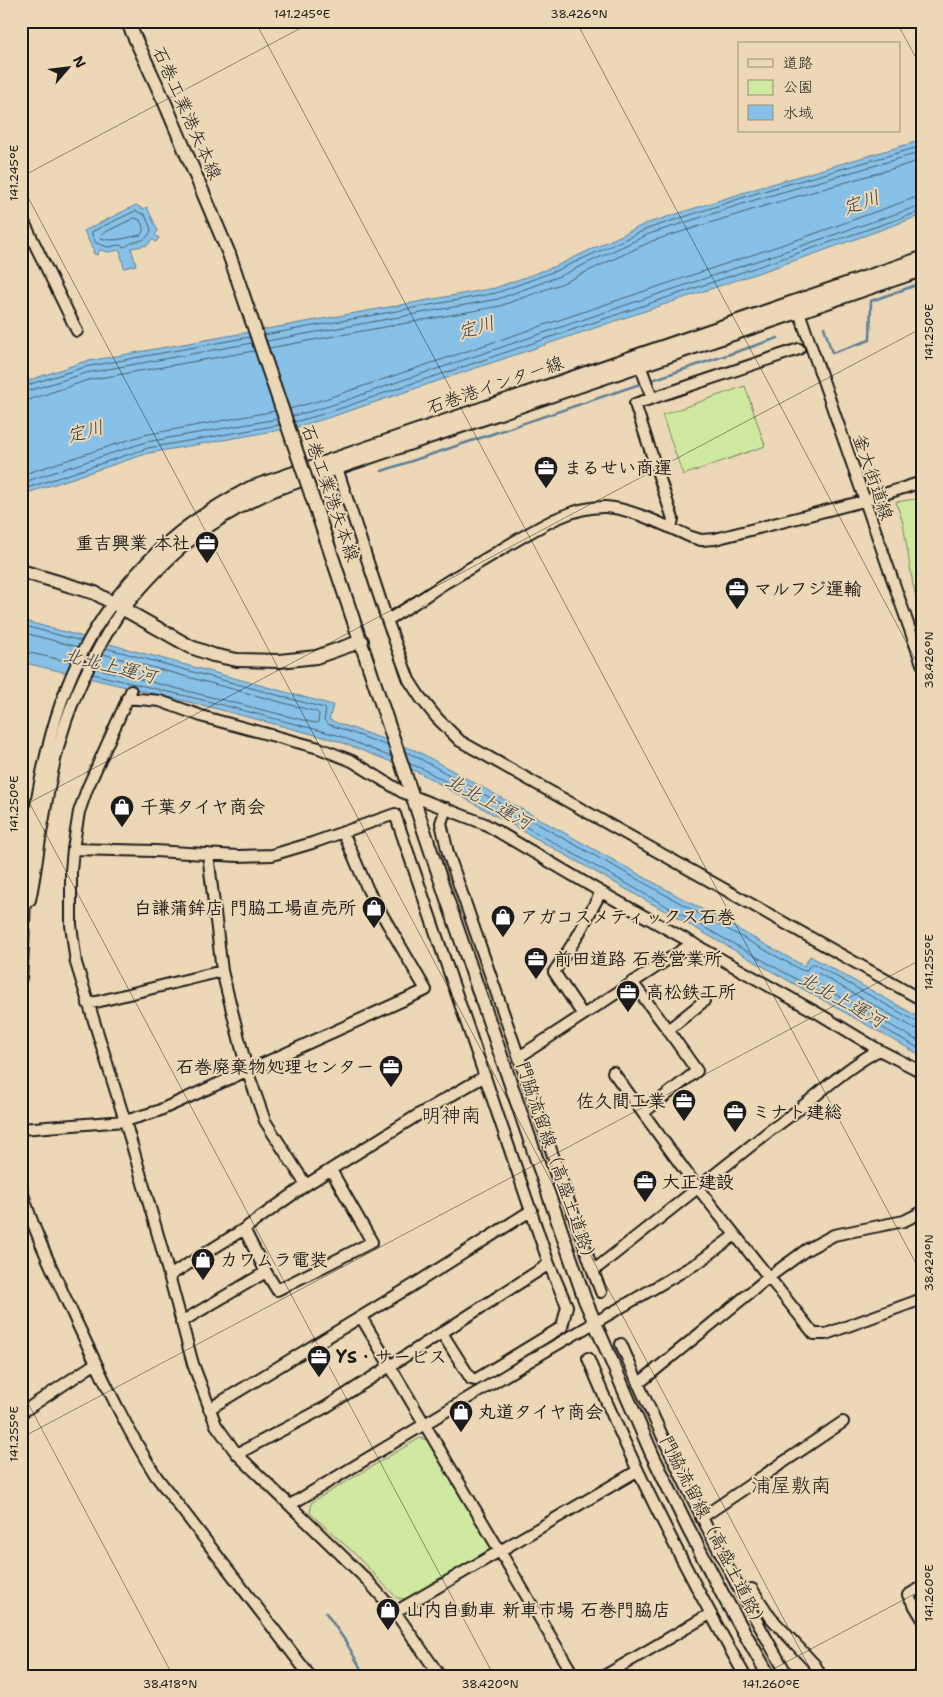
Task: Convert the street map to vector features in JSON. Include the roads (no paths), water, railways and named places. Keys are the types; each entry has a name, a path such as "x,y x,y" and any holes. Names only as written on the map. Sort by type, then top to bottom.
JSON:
{"main road":[{"name":"石巻工業港矢本線","path":"127,21 165,103 229,254 362,642"},
{"name":"石巻港インター線","path":"118,606 182,545 233,509 255,498 337,468 640,365 922,258"},
{"name":"石巻港インター線","path":"118,606 145,565 170,541 200,517 250,488 797,306 922,270"},
{"path":"21,570 94,593 191,647 213,655 236,660 280,661 307,658 362,642"},
{"name":"門脇流留線（高盛土道路）","path":"362,642 548,1194 595,1322 652,1454 687,1526 724,1597 769,1676"}],"street":[{"path":"21,216 77,331"},
{"name":"釜大街道線","path":"797,306 922,663"},
{"path":"671,528 673,519 635,404 798,349"},
{"path":"640,365 652,398"},
{"path":"337,468 387,620 409,680 420,697 460,741 922,1000"},
{"path":"387,620 524,536 545,525 578,512 604,507 621,509 691,537 701,540 715,540 864,501 922,482"},
{"path":"21,978 26,874 40,781 53,723 69,679 94,632 118,606"},
{"path":"24,923 36,875 43,818 66,720 106,636 118,606"},
{"path":"440,1676 395,1612 366,1579 237,1454 216,1425 193,1364 125,1121 76,963 71,925 73,849 79,812 86,789 129,695 160,701 204,717 319,748 352,761 402,792 485,824 600,892 812,1010 879,1050 922,1072"},
{"path":"446,808 441,823 444,838 593,1271 602,1292"},
{"path":"73,849 238,856 272,855 395,814 550,1264 567,1306 562,1327 475,1380 470,1379 442,1334"},
{"path":"21,1129 125,1121 158,1111 426,990 368,890 342,832"},
{"path":"208,854 222,971 247,1070 265,1121 306,1185"},
{"path":"583,1015 554,972 577,937 600,892"},
{"path":"519,1058 693,943"},
{"path":"88,1004 222,971"},
{"path":"632,982 697,1072 643,1114"},
{"path":"668,1030 704,1001"},
{"path":"593,1271 697,1187 797,1112 858,1061 879,1050"},
{"path":"613,1072 697,1187 814,1334 826,1334 922,1299"},
{"path":"169,1276 244,1229 306,1185 421,1113 485,1076"},
{"path":"244,1229 277,1290 372,1242 331,1170"},
{"path":"21,1187 44,1251 136,1444 156,1476 310,1676"},
{"path":"209,1409 532,1210"},
{"path":"638,1384 768,1277 806,1250 834,1235 904,1221 922,1212"},
{"path":"290,1504 699,1262 735,1235"},
{"path":"237,1454 326,1407 550,1264"},
{"path":"181,1322 266,1272"},
{"path":"361,1317 574,1676"},
{"path":"621,1344 701,1518 788,1676"},
{"path":"588,1358 637,1471 710,1614 745,1676"},
{"path":"21,1413 96,1363"},
{"path":"701,1518 843,1422"},
{"path":"395,1612 637,1471"},
{"path":"922,1587 908,1595 922,1618"},
{"path":"742,1595 752,1589 770,1618 821,1676"},
{"path":"604,1676 710,1614"},
{"path":"918,1676 922,1674"}],"water":[{"name":"定川","path":"922,140 922,215 814,254 331,417 297,427 149,453 21,495 21,383 83,362 495,288 556,266 645,224 755,189"},
{"path":"136,205 143,209 147,207 158,231 155,235 159,238 156,242 152,239 148,245 131,248 136,265 124,268 120,250 108,252 100,250 97,255 93,253 94,248 92,248 84,231"},
{"name":"北北上運河","path":"21,620 333,705 329,720 417,751 804,966 810,956 922,1019 922,1056 420,773 335,740 206,706 21,662"}],"waterway":[{"path":"824,327 832,353 870,340 871,301 922,283"},
{"path":"649,381 778,338"},
{"path":"382,471 643,383"},
{"path":"326,1613 346,1642 365,1676"}],"place":[{"name":"まるせい商運","path":"546,489"},
{"name":"重吉興業 本社","path":"207,564"},
{"name":"マルフジ運輸","path":"737,610"},
{"name":"千葉タイヤ商会","path":"122,828"},
{"name":"白謙蒲鉾店 門脇工場直売所","path":"374,929"},
{"name":"アガコスメティックス石巻","path":"503,938"},
{"name":"前田道路 石巻営業所","path":"536,980"},
{"name":"高松鉄工所","path":"628,1013"},
{"name":"石巻廃棄物処理センター","path":"391,1088"},
{"name":"佐久間工業","path":"684,1122"},
{"name":"ミナト建総","path":"735,1133"},
{"name":"大正建設","path":"645,1203"},
{"name":"カワムラ電装","path":"203,1281"},
{"name":"YS・サービス","path":"319,1378"},
{"name":"丸道タイヤ商会","path":"461,1433"},
{"name":"山内自動車 新車市場 石巻門脇店","path":"388,1631"}],"district":[{"name":"明神南","path":"451,1115"},
{"name":"浦屋敷南","path":"791,1485"}]}
